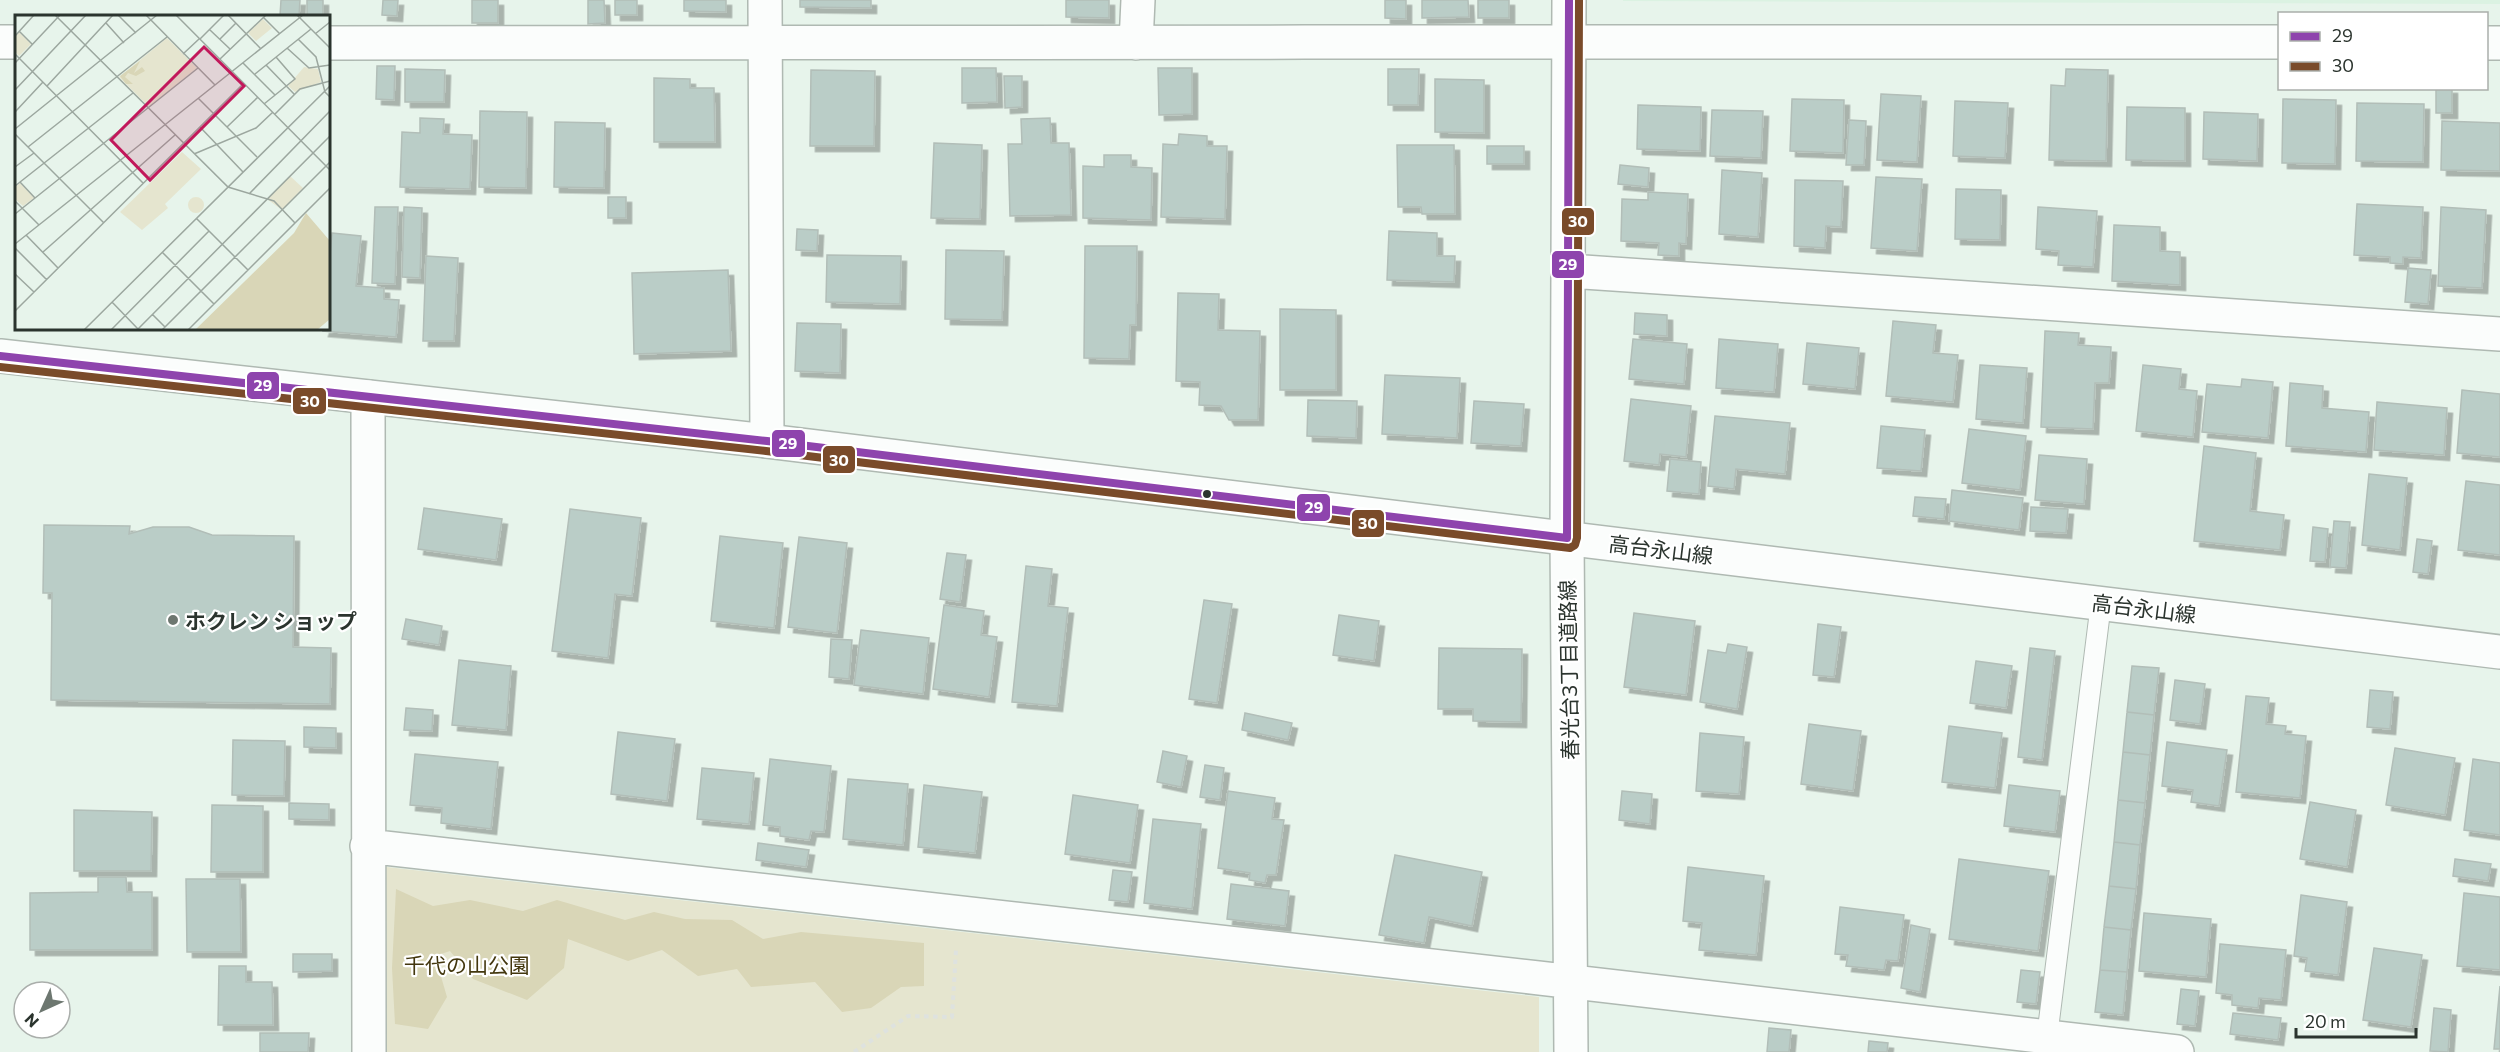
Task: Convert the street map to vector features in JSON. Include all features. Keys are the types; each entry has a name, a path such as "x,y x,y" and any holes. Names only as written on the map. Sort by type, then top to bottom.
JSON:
{"street":[{"path":"765,0 767,441"},
{"path":"1136,44 1138,0"},
{"name":"春光台3丁目道路線","path":"1569,0 1567,538 1571,1052"},
{"path":"330,43 1136,44 1570,40 2278,42"},
{"path":"1569,271 2500,334"},
{"name":"高台永山線","path":"0,356 767,441 2500,651"},
{"path":"368,397 369,1052"},
{"path":"367,846 958,914 1571,980 2177,1052"}],"lane":[{"path":"2047,1036 2102,603"}],"path":[{"path":"854,1052 908,1016 952,1017 958,914"}],"shaded area":[{"path":"2500,0 2500,4 1623,1"}],"green space":[{"name":"千代の山公園","path":"378,866 1539,997 1539,1052 378,1052"},
{"path":"396,889 433,906 470,900 523,911 557,900 625,920 654,912 685,919 732,920 763,939 801,932 924,943 924,986 901,987 871,1008 842,1012 815,982 751,987 737,969 698,976 662,950 628,961 568,939 564,968 527,1000 473,979 450,951 435,956 447,997 428,1029 395,1024 392,968"}],"building":[{"path":"281,0 300,0 299,15 280,15"},
{"path":"307,0 323,0 323,15 307,15"},
{"path":"383,0 398,0 397,16 382,15"},
{"path":"472,0 498,0 498,23 472,23"},
{"path":"588,0 604,0 605,23 588,24"},
{"path":"615,0 637,0 637,15 615,15"},
{"path":"684,0 726,0 726,12 684,11"},
{"path":"800,0 871,0 871,8 800,7"},
{"path":"1066,0 1109,0 1109,18 1066,17"},
{"path":"1385,0 1406,0 1406,19 1385,18"},
{"path":"1422,0 1468,0 1469,17 1422,18"},
{"path":"1478,0 1509,0 1509,18 1478,18"},
{"path":"377,66 395,66 394,100 376,99"},
{"path":"962,68 996,68 997,102 962,103"},
{"path":"1158,68 1192,68 1192,114 1159,115"},
{"path":"405,69 445,70 444,102 405,102"},
{"path":"1388,69 1419,69 1418,105 1388,105"},
{"path":"2066,69 2108,70 2106,161 2049,160 2051,85 2065,86"},
{"path":"811,70 875,71 874,146 810,146"},
{"path":"1004,76 1022,76 1022,107 1005,108"},
{"path":"654,78 690,79 690,88 714,88 715,142 654,142"},
{"path":"1435,79 1484,80 1484,133 1435,132"},
{"path":"2436,90 2452,90 2452,113 2436,113"},
{"path":"1881,94 1921,96 1917,162 1877,160"},
{"path":"1792,99 1844,100 1843,153 1790,151"},
{"path":"2283,99 2336,100 2335,164 2282,163"},
{"path":"1955,101 2008,103 2005,158 1953,156"},
{"path":"2357,103 2424,104 2423,162 2356,161"},
{"path":"1638,105 1701,107 1700,151 1637,149"},
{"path":"2127,107 2185,108 2185,161 2126,160"},
{"path":"1712,110 1763,111 1761,158 1710,156"},
{"path":"480,111 527,112 526,188 479,187"},
{"path":"2204,112 2258,114 2257,161 2203,159"},
{"path":"420,118 444,119 443,134 472,135 470,189 400,187 402,132 420,133"},
{"path":"1050,118 1051,143 1069,143 1071,215 1010,216 1008,144 1022,144 1021,119"},
{"path":"1849,120 1866,121 1864,165 1846,165"},
{"path":"2442,121 2500,123 2500,171 2441,170"},
{"path":"555,122 605,123 604,188 554,187"},
{"path":"1179,134 1207,136 1207,146 1227,146 1225,219 1161,217 1163,144 1178,145"},
{"path":"934,143 982,145 980,219 931,218"},
{"path":"1397,145 1454,145 1455,214 1422,214 1421,207 1398,207"},
{"path":"1487,146 1524,146 1524,164 1487,164"},
{"path":"1104,155 1131,155 1131,167 1152,168 1151,220 1083,218 1083,166 1104,167"},
{"path":"1620,165 1649,168 1648,187 1618,184"},
{"path":"1722,170 1762,173 1758,237 1719,234"},
{"path":"1876,177 1922,179 1917,251 1871,248"},
{"path":"1795,180 1843,181 1841,227 1826,226 1825,248 1794,246"},
{"path":"1956,189 2001,190 2000,240 1955,239"},
{"path":"1648,192 1688,194 1686,244 1679,243 1679,256 1658,255 1659,243 1621,241 1622,199 1648,200"},
{"path":"608,197 626,197 626,218 608,218"},
{"path":"2357,204 2423,207 2421,258 2403,257 2403,264 2390,263 2390,257 2354,255"},
{"path":"375,207 398,207 395,284 372,283"},
{"path":"404,207 422,208 420,278 402,277"},
{"path":"2038,207 2097,211 2093,267 2058,265 2059,251 2036,249"},
{"path":"2441,207 2486,210 2482,288 2438,286"},
{"path":"2114,225 2160,227 2160,251 2180,252 2180,285 2112,281"},
{"path":"797,229 818,230 817,251 796,250"},
{"path":"1389,231 1437,233 1437,256 1455,256 1454,282 1387,280"},
{"path":"332,233 361,236 356,286 384,288 384,299 399,300 396,337 323,331 330,330"},
{"path":"1085,246 1137,246 1136,325 1130,325 1129,359 1084,358"},
{"path":"946,250 1004,251 1002,320 945,319"},
{"path":"827,255 901,256 900,304 826,302"},
{"path":"426,256 458,258 454,341 423,341"},
{"path":"2408,268 2431,270 2428,304 2405,302"},
{"path":"728,270 731,351 634,354 632,273"},
{"path":"1178,293 1219,294 1218,330 1260,331 1258,420 1229,420 1221,406 1199,405 1200,382 1176,381"},
{"path":"1280,309 1336,310 1336,390 1280,390"},
{"path":"1635,313 1667,315 1667,336 1634,334"},
{"path":"1893,321 1936,325 1933,353 1958,355 1953,402 1886,396"},
{"path":"797,323 841,324 840,373 795,371"},
{"path":"2045,331 2079,333 2078,345 2111,347 2109,383 2095,383 2093,429 2041,427"},
{"path":"1633,339 1687,344 1684,384 1629,379"},
{"path":"1719,339 1778,344 1774,392 1716,388"},
{"path":"1807,343 1859,348 1855,389 1803,384"},
{"path":"1980,365 2027,368 2023,423 1976,419"},
{"path":"2143,365 2181,369 2179,389 2197,391 2193,437 2136,431"},
{"path":"1385,375 1460,378 1457,438 1382,434"},
{"path":"2242,379 2273,382 2268,438 2202,432 2207,384 2241,387"},
{"path":"2290,383 2323,386 2322,408 2369,412 2366,452 2286,446"},
{"path":"2462,390 2500,394 2500,457 2457,453"},
{"path":"1631,399 1691,406 1686,457 1660,454 1659,465 1624,461"},
{"path":"1308,400 1357,401 1356,438 1307,436"},
{"path":"1474,401 1524,404 1521,446 1471,443"},
{"path":"2377,402 2447,408 2444,455 2374,450"},
{"path":"1715,416 1790,423 1785,474 1736,469 1734,489 1708,486"},
{"path":"1881,426 1925,430 1921,471 1877,468"},
{"path":"1969,429 2026,436 2020,490 1962,483"},
{"path":"2204,446 2256,453 2250,511 2284,515 2280,550 2194,541"},
{"path":"2039,455 2087,459 2084,504 2035,500"},
{"path":"1670,459 1701,462 1699,494 1667,491"},
{"path":"2369,474 2407,478 2400,550 2362,545"},
{"path":"2466,481 2500,485 2500,555 2458,550"},
{"path":"1952,490 2023,498 2019,530 1949,521"},
{"path":"1915,497 1946,499 1944,519 1913,516"},
{"path":"2031,507 2068,509 2066,533 2030,531"},
{"path":"424,508 502,519 496,560 418,549"},
{"path":"570,509 641,518 632,596 615,594 608,658 552,651"},
{"path":"2334,521 2350,522 2346,568 2330,567"},
{"name":"ホクレン ショップ","path":"44,525 130,526 129,534 153,527 189,527 212,535 294,536 293,647 331,648 330,704 51,700 52,593 43,593"},
{"path":"2313,527 2328,529 2325,562 2310,561"},
{"path":"720,536 783,543 774,628 711,621"},
{"path":"799,537 847,543 837,633 788,627"},
{"path":"2417,539 2432,541 2428,574 2413,572"},
{"path":"947,553 966,555 960,602 940,599"},
{"path":"1026,566 1052,569 1048,606 1068,608 1057,706 1012,702"},
{"path":"1204,600 1232,604 1217,703 1189,699"},
{"path":"944,605 984,611 981,635 997,637 989,697 933,689"},
{"path":"1634,613 1695,621 1686,695 1624,687"},
{"path":"1339,615 1379,621 1374,661 1333,655"},
{"path":"406,619 442,626 439,645 402,639"},
{"path":"1818,624 1841,627 1834,677 1813,675"},
{"path":"861,630 929,638 923,694 854,685"},
{"path":"831,639 852,640 849,679 829,677"},
{"path":"1728,644 1747,647 1737,709 1700,702 1708,650 1726,653"},
{"path":"1439,648 1522,649 1521,722 1473,721 1473,709 1438,709"},
{"path":"2030,648 2055,651 2042,760 2018,757"},
{"path":"459,660 511,666 506,730 452,725"},
{"path":"1976,661 2012,666 2006,708 1970,703"},
{"path":"2132,666 2159,668 2154,715 2127,712"},
{"path":"2175,680 2205,684 2200,724 2170,720"},
{"path":"2370,690 2393,692 2390,729 2367,727"},
{"path":"2246,696 2269,698 2266,724 2286,726 2285,734 2306,736 2300,798 2236,792"},
{"path":"406,708 433,710 432,731 404,730"},
{"path":"2127,712 2154,715 2150,755 2123,752"},
{"path":"1245,713 1292,723 1288,740 1242,730"},
{"path":"1809,724 1861,731 1853,791 1801,784"},
{"path":"1949,726 2002,733 1995,788 1942,782"},
{"path":"304,727 336,728 336,748 304,747"},
{"path":"618,732 675,739 667,801 611,794"},
{"path":"1700,733 1744,737 1739,794 1696,791"},
{"path":"233,740 285,741 284,796 232,795"},
{"path":"2167,742 2227,750 2219,806 2191,802 2193,790 2162,786"},
{"path":"2395,748 2455,758 2445,815 2386,805"},
{"path":"1163,751 1187,756 1181,787 1157,782"},
{"path":"2123,752 2150,755 2145,803 2118,800"},
{"path":"415,754 498,762 491,829 441,823 442,808 410,805"},
{"path":"770,759 831,766 824,832 811,831 809,840 780,836 780,827 763,825"},
{"path":"2473,759 2500,763 2500,835 2464,830"},
{"path":"1205,765 1224,768 1220,800 1200,797"},
{"path":"702,768 754,773 749,824 697,819"},
{"path":"848,779 908,784 903,845 843,839"},
{"path":"924,785 982,792 975,853 918,847"},
{"path":"2009,785 2060,791 2055,832 2004,826"},
{"path":"1228,791 1275,798 1272,819 1284,820 1276,875 1267,875 1265,883 1249,880 1250,873 1218,868"},
{"path":"1622,791 1652,794 1650,824 1619,820"},
{"path":"1073,795 1138,805 1130,863 1065,854"},
{"path":"2118,800 2145,803 2140,845 2114,842"},
{"path":"2310,802 2356,810 2347,867 2300,859"},
{"path":"289,803 329,804 329,820 289,819"},
{"path":"212,805 263,806 263,872 211,872"},
{"path":"74,810 152,812 151,871 74,871"},
{"path":"1153,819 1201,824 1192,909 1144,903"},
{"path":"2114,842 2140,845 2136,889 2109,886"},
{"path":"758,843 809,850 806,867 756,860"},
{"path":"1395,855 1482,872 1472,926 1429,917 1424,943 1379,935"},
{"path":"1959,859 2049,871 2038,951 1949,939"},
{"path":"2455,859 2491,864 2488,881 2453,876"},
{"path":"1688,867 1764,876 1756,955 1699,950 1702,923 1683,921"},
{"path":"1113,870 1132,872 1128,902 1109,900"},
{"path":"98,877 126,877 127,892 152,892 152,950 30,950 30,893 98,892"},
{"path":"186,879 240,879 241,952 187,952"},
{"path":"1231,884 1289,891 1285,926 1227,919"},
{"path":"2109,886 2136,889 2131,930 2104,927"},
{"path":"2464,893 2500,897 2500,970 2457,966"},
{"path":"2301,895 2347,902 2338,975 2305,971 2307,958 2294,956"},
{"path":"1840,907 1904,915 1898,961 1886,960 1884,970 1846,966 1848,955 1835,954"},
{"path":"2144,913 2211,919 2206,977 2139,971"},
{"path":"1911,925 1930,929 1920,992 1901,988"},
{"path":"2104,927 2131,930 2127,972 2100,970"},
{"path":"2220,944 2286,950 2281,1000 2259,998 2258,1008 2232,1005 2232,995 2216,993"},
{"path":"2374,948 2422,955 2411,1027 2363,1020"},
{"path":"293,954 332,954 332,971 293,972"},
{"path":"219,966 246,966 246,982 272,982 273,1025 218,1025"},
{"path":"2021,970 2040,972 2036,1004 2017,1002"},
{"path":"2100,970 2127,972 2123,1015 2095,1012"},
{"path":"2500,986 2500,1049 2494,1049"},
{"path":"2181,989 2199,991 2195,1026 2177,1024"},
{"path":"2434,1008 2451,1010 2448,1052 2430,1051"},
{"path":"2233,1013 2281,1018 2278,1040 2230,1034"},
{"path":"1769,1028 1791,1030 1789,1052 1767,1052"},
{"path":"260,1033 309,1033 308,1052 260,1052"},
{"path":"1869,1041 1888,1043 1887,1052 1868,1052"}],"transit line":[{"name":"29","path":"0,356 767,441 1567,538 1569,0"},
{"name":"30","path":"0,367 766,451 1570,548 1575,545 1577,538 1579,0"}],"place":[{"name":"ホクレン ショップ","path":"173,620"}]}
